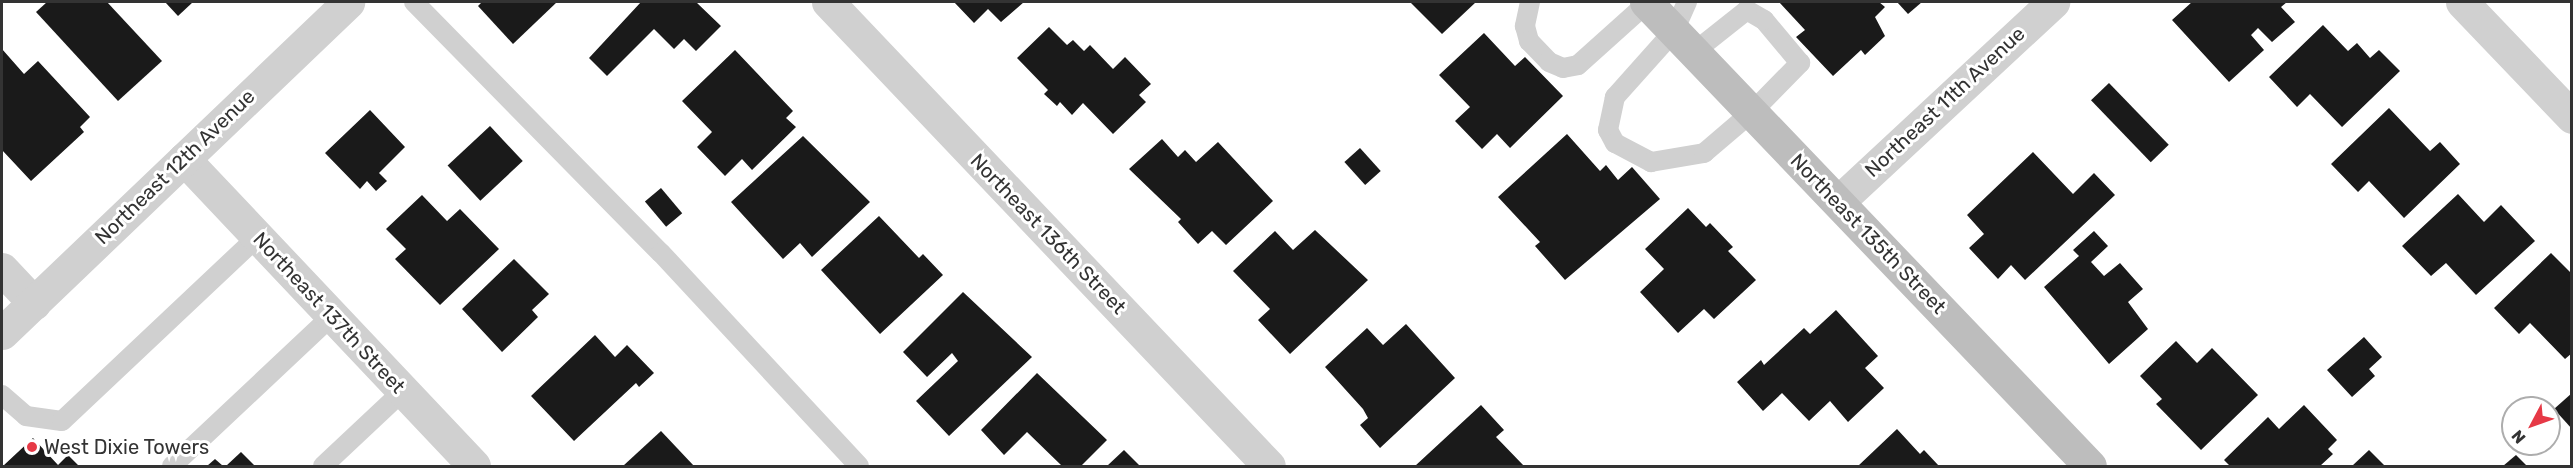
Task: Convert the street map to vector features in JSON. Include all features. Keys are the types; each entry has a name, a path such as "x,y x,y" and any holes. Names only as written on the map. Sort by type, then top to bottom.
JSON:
{"main road":[{"name":"Northeast 135th Street","path":"1646,2 2090,466"}],"street":[{"name":"Northeast 12th Avenue","path":"2,333 348,2"},
{"name":"Northeast 136th Street","path":"828,2 1269,466"},
{"name":"Northeast 11th Avenue","path":"1838,201 2053,2"},
{"path":"2462,2 2571,117"},
{"name":"Northeast 137th Street","path":"184,159 474,466"},
{"path":"2,269 34,303"}],"lane":[{"path":"414,2 661,253 859,466"},
{"path":"1530,2 1525,26 1529,41 1549,62 1563,68 1578,64 1646,2"},
{"path":"1684,41 1687,2"},
{"path":"1747,9 1764,20 1800,63 1752,112 1704,153 1651,162 1615,143 1608,130 1615,98 1684,41 1747,9"},
{"path":"2,395 26,416 62,421 257,237"},
{"path":"172,466 332,316"},
{"path":"323,466 403,391"}],"building":[{"path":"47,2 107,2 162,61 118,101 36,12"},
{"path":"165,2 193,2 178,16"},
{"path":"482,2 557,2 513,44 478,6"},
{"path":"641,2 696,2 721,26 696,51 684,39 674,49 654,29 607,76 589,58"},
{"path":"954,2 1024,2 1001,22 988,9 974,23"},
{"path":"1410,2 1476,2 1442,34"},
{"path":"1779,2 1879,2 1885,7 1875,17 1885,36 1865,55 1861,50 1833,76 1796,37 1805,30"},
{"path":"1897,2 1922,2 1908,14"},
{"path":"2192,2 2287,2 2281,7 2295,22 2272,42 2258,28 2251,35 2264,50 2229,82 2172,20"},
{"path":"2323,25 2348,51 2357,43 2370,58 2379,50 2400,71 2342,127 2310,94 2297,107 2269,77"},
{"path":"1049,27 1067,45 1073,40 1084,51 1090,45 1113,69 1125,57 1151,84 1139,95 1146,102 1113,134 1083,103 1072,115 1060,102 1057,106 1044,94 1048,90 1017,58"},
{"path":"1484,33 1515,66 1525,57 1563,96 1510,148 1497,134 1482,149 1455,121 1470,107 1439,75"},
{"path":"2,49 24,74 38,61 90,117 80,127 84,132 31,181 2,150"},
{"path":"735,50 793,111 786,118 796,127 752,170 742,159 725,176 697,147 712,132 682,101"},
{"path":"2109,83 2169,145 2151,162 2091,100"},
{"path":"2389,108 2430,151 2440,142 2460,164 2404,218 2369,181 2358,192 2331,164"},
{"path":"370,110 405,147 379,173 387,181 376,191 367,181 360,189 325,153"},
{"path":"490,126 523,161 480,201 448,166"},
{"path":"1567,134 1600,171 1606,165 1618,180 1632,167 1660,199 1565,280 1535,246 1540,242 1498,197"},
{"path":"803,136 870,202 812,257 800,243 783,259 731,202"},
{"path":"1162,139 1178,157 1185,150 1196,162 1218,142 1273,201 1226,245 1212,231 1198,244 1178,222 1181,219 1129,169"},
{"path":"1360,148 1381,171 1365,185 1344,162"},
{"path":"2033,152 2073,194 2094,173 2115,195 2025,280 2011,265 1998,279 1969,248 1984,234 1967,215"},
{"path":"661,188 682,213 666,227 645,201"},
{"path":"2458,194 2484,222 2501,205 2535,241 2476,295 2446,263 2431,276 2402,246"},
{"path":"422,195 447,221 460,209 499,249 440,305 395,259 406,249 386,229"},
{"path":"1688,208 1706,227 1710,223 1733,247 1728,251 1756,280 1714,319 1704,309 1678,333 1640,292 1664,269 1645,249"},
{"path":"879,216 919,258 923,254 943,275 880,334 821,270"},
{"path":"1315,230 1368,280 1290,354 1258,320 1270,309 1233,271 1275,231 1293,250"},
{"path":"2094,231 2108,246 2091,262 2104,276 2120,263 2143,289 2128,302 2148,329 2109,364 2044,287 2079,256 2073,250"},
{"path":"2551,253 2572,274 2572,353 2565,359 2530,323 2519,334 2494,308"},
{"path":"514,259 549,294 532,310 538,317 502,352 462,309"},
{"path":"963,292 1032,357 949,436 916,401 958,361 952,353 927,377 903,352"},
{"path":"1836,310 1878,356 1865,368 1884,388 1848,422 1830,401 1809,421 1782,393 1763,411 1737,382 1761,360 1764,365 1804,328 1810,334"},
{"path":"1406,324 1455,378 1380,448 1360,425 1368,418 1363,409 1325,367 1367,328 1383,345"},
{"path":"595,335 615,357 627,345 654,373 639,387 636,383 574,441 531,396"},
{"path":"2364,337 2382,357 2369,369 2375,376 2352,397 2327,370"},
{"path":"2176,341 2197,363 2212,348 2258,395 2201,450 2156,404 2162,399 2140,376"},
{"path":"1037,373 1107,440 1081,466 1062,466 1027,432 1004,455 981,430"},
{"path":"2572,393 2572,429 2561,417 2561,403"},
{"path":"1481,405 1504,430 1496,437 1524,466 1415,466"},
{"path":"2304,405 2337,440 2328,449 2333,454 2320,466 2230,466 2224,460 2268,417 2279,429"},
{"path":"1897,429 1920,454 1924,450 1939,466 1858,466"},
{"path":"661,431 694,466 623,466"},
{"name":"West Dixie Towers","path":"33,438 58,465 68,455 79,466 3,466"},
{"path":"1124,450 1140,466 1107,466"},
{"path":"2369,450 2385,466 2352,466"},
{"path":"241,452 255,466 226,466"},
{"path":"2517,456 2527,466 2503,466"},
{"path":"215,459 223,466 207,466"}],"place":[{"name":"West Dixie Towers","path":"32,447"}]}
